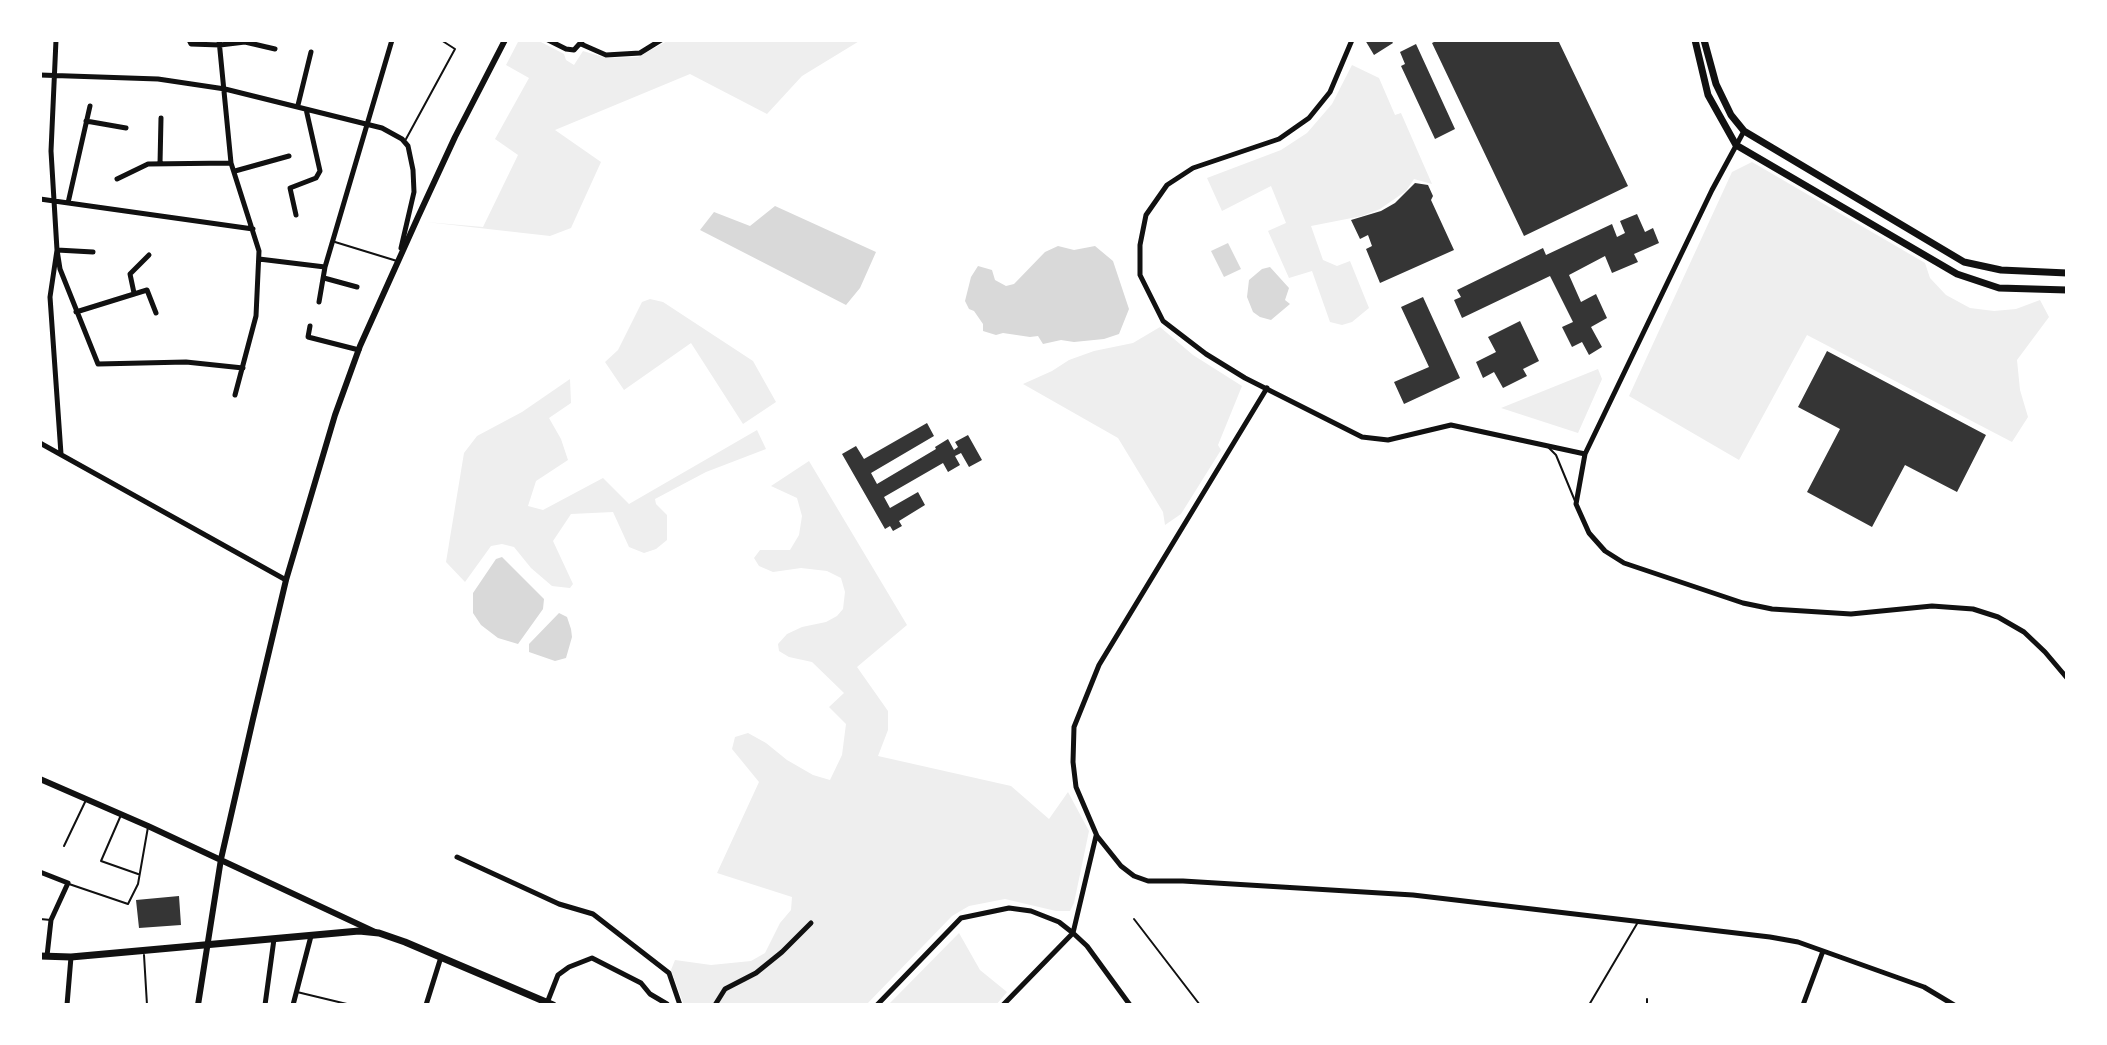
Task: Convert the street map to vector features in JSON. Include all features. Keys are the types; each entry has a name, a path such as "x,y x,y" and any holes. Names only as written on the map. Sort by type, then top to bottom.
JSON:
{"main road":[{"path":"1695,40 1708,95 1736,145 1957,274 1999,288 2067,290"},
{"path":"1704,40 1716,84 1731,115 1744,131 1964,262 2001,270 2067,273"},
{"path":"44,956 71,957 359,931 379,933 550,1004"}],"street":[{"path":"56,40 51,151 57,250 60,269 98,364 186,362 243,368"},
{"path":"189,40 191,44 245,42 275,49"},
{"path":"319,302 332,241 392,40"},
{"path":"198,1005 221,859 286,580 335,415 359,350 455,137 505,40"},
{"path":"548,40 574,50 582,42 606,55 640,53 661,40"},
{"path":"1352,40 1330,92 1309,118 1279,139 1193,168 1167,185 1146,215 1140,245 1140,275 1163,321 1206,354 1245,378 1362,437 1388,440 1451,425 1585,454"},
{"path":"220,43 231,163 253,229 259,259 256,316 235,395"},
{"path":"298,106 311,52"},
{"path":"40,75 158,79 225,89 382,128 408,146 413,170 414,192 399,261"},
{"path":"68,203 90,106"},
{"path":"296,215 290,188 316,178 320,171 306,109"},
{"path":"160,164 161,118"},
{"path":"86,121 126,128"},
{"path":"1744,131 1585,454 1576,504 1589,533 1605,551 1624,563 1743,603 1772,609 1851,614 1932,606 1973,609 1998,617 2024,632 2067,678"},
{"path":"235,171 289,156"},
{"path":"117,179 140,167 160,164 231,163"},
{"path":"40,199 253,229"},
{"path":"57,250 93,252"},
{"path":"57,250 50,297 61,455"},
{"path":"134,293 130,274 149,255"},
{"path":"259,259 325,267"},
{"path":"324,278 357,287"},
{"path":"76,312 147,290 156,313"},
{"path":"310,326 308,337 359,350"},
{"path":"1267,388 1107,652 1084,698 1074,727 1076,787 1097,836 1121,866 1134,876 1148,881 1413,895 1770,937 1798,942 1924,987 1954,1005"},
{"path":"40,443 286,580"},
{"path":"40,779 379,933"},
{"path":"1003,1005 1073,933 1097,836"},
{"path":"457,857 559,904 593,914 669,973 680,1005"},
{"path":"40,872 68,883 51,920 44,956"},
{"path":"877,1005 961,918 1009,908 1031,911 1059,922 1073,933 1087,946 1130,1005"},
{"path":"715,1005 725,989 756,973 811,923"},
{"path":"293,1005 311,936"},
{"path":"265,1005 274,939"},
{"path":"1803,1005 1823,951"},
{"path":"67,1005 71,957"},
{"path":"426,1005 441,957"},
{"path":"550,1004 558,975 592,958 641,983 650,994 667,1004"}],"lane":[{"path":"404,142 455,49 441,40"},
{"path":"332,241 399,261"},
{"path":"1547,446 1556,455 1576,504"},
{"path":"64,846 87,798"},
{"path":"122,814 101,861 138,874"},
{"path":"68,883 128,904 138,884 148,826"},
{"path":"40,919 51,920"},
{"path":"1134,919 1200,1005"},
{"path":"1589,1005 1638,921"},
{"path":"144,950 147,1005"},
{"path":"296,991 351,1005"},
{"path":"1647,999 1647,1005"}],"shaded area":[{"path":"519,40 537,40 564,54 566,60 574,65 583,51 606,58 638,57 669,40 861,40 802,76 767,114 690,74 555,130 601,162 571,228 550,236 426,222 483,227 518,155 495,139 529,78 506,65"},
{"path":"1352,65 1379,78 1395,115 1401,113 1432,184 1414,179 1406,191 1380,209 1362,216 1311,226 1323,260 1337,266 1350,261 1369,308 1352,322 1342,325 1330,322 1312,271 1289,278 1268,231 1286,223 1271,186 1222,211 1207,178 1281,150 1307,133 1332,104"},
{"path":"1752,162 1925,263 1930,278 1946,295 1970,308 1994,311 2016,309 2040,300 2049,317 2017,360 2020,390 2028,417 2012,442 1807,335 1739,460 1629,396 1732,172"},
{"path":"775,206 876,252 860,288 846,305 700,230 714,212 750,226"},
{"path":"1228,243 1241,269 1224,277 1211,251"},
{"path":"1058,246 1074,250 1095,246 1113,261 1129,309 1119,334 1104,339 1061,340 1043,344 1038,336 996,335 983,331 983,324 965,301 971,277 978,266 992,270 995,280 1006,286 1014,284 1045,252"},
{"path":"1270,267 1289,288 1285,300 1290,304 1271,320 1253,312 1247,297 1249,280 1262,269"},
{"path":"650,299 663,302 753,361 776,402 743,424 691,343 624,390 605,362 618,350 642,302"},
{"path":"1160,327 1193,355 1242,386 1218,445 1221,450 1181,514 1165,525 1163,512 1118,438 1023,384 1069,360 1133,343"},
{"path":"1598,369 1602,379 1578,433 1501,408"},
{"path":"570,379 571,403 549,418 568,460 536,481 528,506 543,510 603,478 629,504 757,430 766,449 706,472 655,499 667,515 667,540 656,549 644,553 629,547 613,512 571,514 553,541 573,584 570,588 552,586 531,568 514,547 502,544 491,546 465,582 446,562 464,453 477,436 522,412"},
{"path":"809,461 907,625 857,667 888,711 888,730 878,756 1011,786 1049,819 1068,792 1089,831 1074,903 1070,911 1056,911 1005,899 969,906 952,916 866,1005 684,1005 671,970 675,960 711,965 751,961 765,953 780,923 791,910 792,897 717,873 759,782 732,749 735,737 748,733 813,775 830,780 842,755 846,724 829,707 844,693 812,662 789,657 779,651 778,644 787,634 837,616 843,609 845,592 841,578 827,571 801,568 773,572 759,566 754,558 760,550 790,550 799,535 802,516 797,498 771,486"},
{"path":"502,557 544,599 543,609 518,644 498,638 481,625 473,613 473,593 496,559"},
{"path":"559,613 567,617 571,629 566,658 555,661 529,652 529,644"},
{"path":"959,933 980,970 1007,992 996,1005 888,1005"}],"building":[{"path":"1365,40 1391,40 1393,43 1374,55"},
{"path":"1438,40 1558,40 1628,186 1524,236 1432,43"},
{"path":"1416,44 1455,129 1435,139 1401,66 1405,64 1400,52"},
{"path":"1415,183 1428,185 1433,196 1431,200 1454,250 1380,283 1366,249 1372,246 1368,235 1360,239 1351,220 1381,211 1395,203"},
{"path":"1637,214 1645,232 1653,228 1659,243 1634,254 1638,262 1612,273 1605,256 1569,275 1581,302 1596,294 1607,318 1591,327 1602,347 1589,355 1582,342 1572,347 1562,327 1573,322 1550,276 1462,318 1454,300 1461,297 1457,290 1543,248 1546,255 1612,224 1617,237 1625,233 1620,221"},
{"path":"1423,297 1460,378 1404,404 1394,382 1429,367 1401,307"},
{"path":"1520,321 1539,361 1523,369 1527,376 1503,388 1494,372 1483,378 1476,362 1496,352 1488,337"},
{"path":"1827,351 1986,435 1957,492 1905,465 1872,527 1807,492 1840,429 1798,407"},
{"path":"927,423 934,436 871,473 877,484 948,439 954,450 958,447 955,442 968,435 982,460 969,467 961,453 955,456 960,465 948,472 943,463 884,497 890,508 918,492 925,505 899,521 902,526 893,531 890,526 885,529 842,454 856,446 864,459"},
{"path":"179,896 181,925 139,928 136,900"}]}
